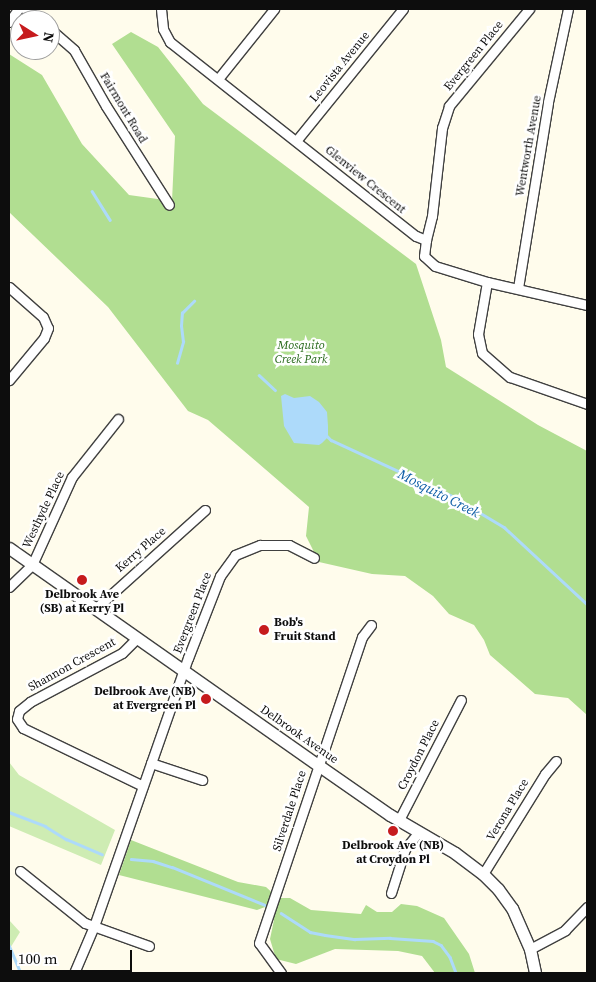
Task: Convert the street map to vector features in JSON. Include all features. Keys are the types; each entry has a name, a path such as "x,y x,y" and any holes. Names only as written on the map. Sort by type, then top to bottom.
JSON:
{"street":[{"path":"9,22 18,9"},
{"name":"Glenview Crescent","path":"161,9 163,29 170,42 416,236 426,240"},
{"path":"218,79 274,9"},
{"name":"Leovista Avenue","path":"296,141 403,9"},
{"name":"Evergreen Place","path":"426,240 432,216 442,128 449,106 529,9"},
{"name":"Wentworth Avenue","path":"518,288 548,102 568,9"},
{"name":"Fairmont Road","path":"60,38 74,50 106,106 169,205"},
{"path":"426,240 424,256 435,266 487,282 587,305"},
{"path":"487,282 478,334 482,353 510,377 587,404"},
{"path":"9,287 43,316 48,328 44,338 9,380"},
{"name":"Westhyde Place","path":"32,565 72,477 118,419"},
{"name":"Kerry Place","path":"96,609 205,510"},
{"name":"Evergreen Place","path":"74,973 94,926 214,590 227,564 236,555 249,548 272,544 289,545 314,558"},
{"name":"Delbrook Avenue","path":"9,548 318,765 418,832 456,853 483,874 498,889 512,908 530,949 536,973"},
{"path":"9,587 32,565"},
{"name":"Silverdale Place","path":"281,973 258,943 362,637 371,625"},
{"name":"Shannon Crescent","path":"137,638 122,653 30,702 19,711 17,719 23,728 143,786"},
{"name":"Croydon Place","path":"400,820 461,700"},
{"name":"Verona Place","path":"483,874 545,774 556,761"},
{"path":"151,763 202,780"},
{"path":"391,893 405,849 418,832"},
{"path":"20,871 85,923 150,946"},
{"path":"530,949 566,930 587,907"}],"green space":[{"name":"Mosquito Creek Park","path":"131,32 158,47 203,104 416,264 441,340 446,367 538,425 587,451 587,715 568,698 535,694 490,655 484,640 474,625 449,614 433,596 405,576 372,574 319,562 306,536 309,507 208,420 188,411 108,307 9,212 9,54 10,60 18,60 42,75 82,144 129,195 172,201 175,136 112,44"},
{"path":"9,762 19,775 115,830 101,865 9,826"},
{"path":"131,840 238,882 266,887 278,898 290,898 311,910 361,914 366,905 377,912 392,912 401,904 417,906 444,918 469,954 475,973 435,973 422,956 398,951 335,949 296,964 276,959 270,939 274,920 272,914 265,907 257,910 119,875"},
{"path":"9,920 20,932 9,950"}],"water":[{"path":"285,394 294,398 310,396 319,402 327,412 328,437 322,443 319,445 294,443 284,426 281,396"}],"waterway":[{"path":"92,191 110,220"},
{"path":"177,363 183,342 182,313 194,301"},
{"name":"Mosquito Creek","path":"259,375 275,390"},
{"name":"Mosquito Creek","path":"327,436 331,440 452,496 504,527 587,604"},
{"path":"9,812 45,826 66,839 102,854"},
{"path":"131,859 153,861 172,867 265,905"},
{"path":"281,913 310,932 325,935 355,939 390,938 433,941 441,945 450,957 456,973"},
{"path":"9,945 21,973"}],"place":[{"name":"Delbrook Ave (SB) at Kerry Pl","path":"82,580"},
{"name":"Bob's Fruit Stand","path":"264,630"},
{"name":"Delbrook Ave (NB) at Evergreen Pl","path":"206,699"},
{"name":"Delbrook Ave (NB) at Croydon Pl","path":"393,831"}]}
